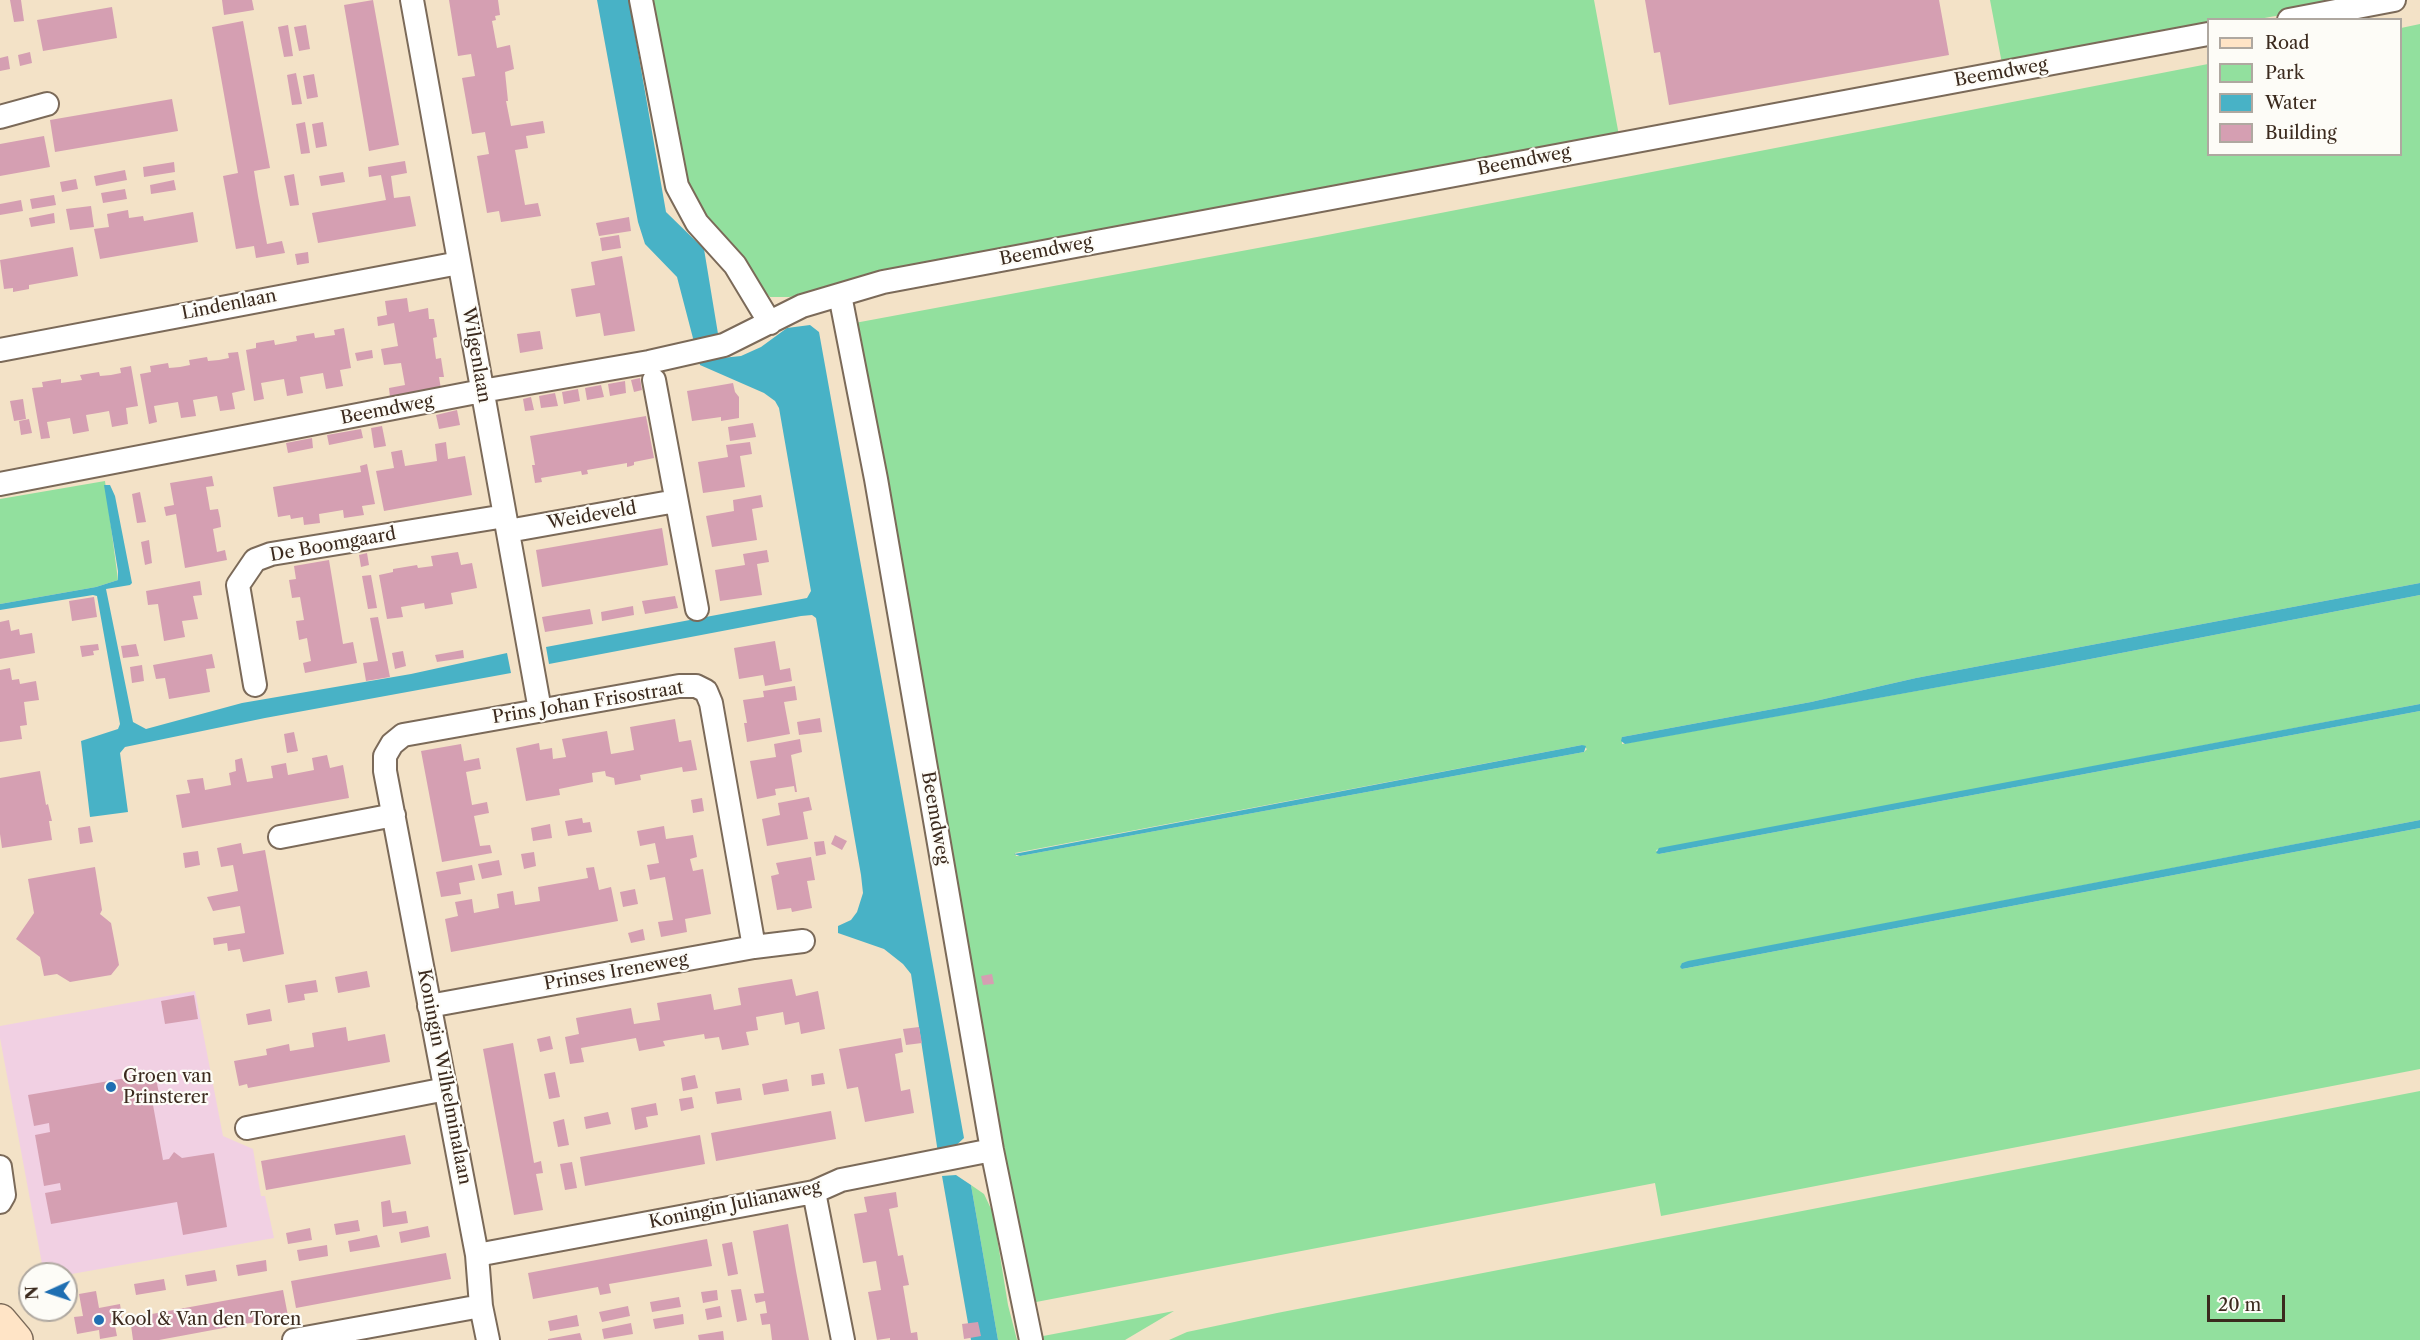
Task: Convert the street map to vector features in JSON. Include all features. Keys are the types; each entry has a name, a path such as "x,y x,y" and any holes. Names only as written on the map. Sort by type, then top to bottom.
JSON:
{"street":[{"name":"Wilgenlaan","path":"412,0 540,710"},
{"path":"641,0 676,186 697,223 735,265 770,323"},
{"path":"2300,18 2394,0"},
{"name":"Beemdweg","path":"0,484 724,345 802,306 895,280 2207,34"},
{"path":"0,117 47,104"},
{"name":"Lindenlaan","path":"0,350 459,263"},
{"name":"Beemdweg","path":"840,296 876,479 992,1150 1031,1340"},
{"path":"654,380 697,609"},
{"name":"Weideveld","path":"506,523 676,501"},
{"name":"De Boomgaard","path":"255,685 238,585 255,560 271,554 506,523"},
{"name":"Prins Johan Frisostraat","path":"392,744 403,735 679,686 696,686 706,691 711,703 754,947"},
{"name":"Koningin Wilhelminalaan","path":"392,744 385,756 385,771 477,1255 481,1306 488,1340"},
{"path":"280,837 394,815"},
{"name":"Prinses Ireneweg","path":"429,1006 803,940"},
{"path":"247,1128 446,1089"},
{"name":"Koningin Julianaweg","path":"477,1255 814,1192 841,1180 992,1150"},
{"path":"0,1167 4,1196 0,1202"},
{"path":"814,1192 843,1340"},
{"path":"294,1340 481,1306"},
{"path":"0,1321 16,1340"}],"shaded area":[{"name":"Groen van Prinsterer","path":"195,991 223,1136 253,1149 261,1196 265,1196 274,1238 78,1273 78,1262 42,1262 0,1038 0,1026"}],"green space":[{"path":"651,0 1594,0 1620,141 848,288 789,297 770,297 688,207"},
{"path":"1990,0 2364,0 2265,18 2207,18 2207,29 2003,69"},
{"path":"2420,24 2420,583 1916,678 1811,702 1622,737 1622,744 2044,668 2420,595 2420,704 1656,850 1659,854 2420,711 2420,820 1682,963 1682,969 2420,828 2420,1069 1661,1216 1655,1183 1031,1303 844,325 1317,237 2207,64 2207,156 2402,156 2402,28","holes":["1582,745 1587,749 1584,752 1020,856 1016,856 1015,853"]},
{"path":"105,481 118,580 96,587 0,604 0,499"},
{"path":"2420,1091 2420,1340 1169,1340 1187,1332 1277,1313"},
{"path":"971,1185 984,1194 993,1213 1008,1305 1017,1340 998,1340"},
{"path":"1174,1311 1125,1340 1039,1340 1038,1337"}],"water":[{"path":"597,0 629,0 666,212 704,249 722,358 741,356 761,347 787,328 810,325 819,332 964,1138 950,1151 938,1153 911,974 903,964 884,949 838,933 838,926 851,920 857,912 863,893 816,618 812,615 801,616 549,664 546,647 807,598 811,591 779,408 775,401 764,393 700,365 677,277 645,244 638,222"},
{"path":"104,485 110,485 115,496 132,583 106,589 133,722 146,729 242,703 411,674 507,653 511,673 265,718 125,747 120,753 128,812 90,817 81,741 118,729 120,724 97,596 0,610 0,604 96,587 118,580"},
{"path":"2420,583 2420,595 2044,668 1625,744 1621,741 1622,737 1811,702 1916,678"},
{"path":"2420,704 2420,711 1656,853 1659,848"},
{"path":"1586,746 1584,752 1020,856 1014,854"},
{"path":"2420,820 2420,828 1682,969 1680,967 1682,963 1688,961"},
{"path":"956,1175 971,1185 998,1340 971,1340 942,1176"}],"building":[{"path":"10,0 21,0 24,21 14,22"},
{"path":"222,0 252,0 254,10 224,15"},
{"path":"373,0 399,145 369,151 344,5"},
{"path":"449,0 498,0 500,15 495,16 496,20 492,21 497,48 510,45 514,69 505,72 508,101 506,101 511,126 543,121 545,133 526,136 528,148 515,150 525,205 538,203 541,216 501,222 499,211 487,213 477,156 489,154 485,132 472,134 462,78 475,76 471,54 458,56"},
{"path":"1645,0 1939,0 1949,55 1669,105 1660,52 1654,53"},
{"path":"112,7 117,38 43,51 37,20"},
{"path":"243,21 270,168 254,171 258,196 267,244 282,241 285,253 256,258 254,246 236,249 223,176 238,173 212,27"},
{"path":"288,25 293,56 284,57 278,27"},
{"path":"306,25 310,49 299,51 294,27"},
{"path":"30,52 32,63 20,66 18,55"},
{"path":"8,56 10,69 0,71 0,58"},
{"path":"296,73 302,104 292,105 287,75"},
{"path":"314,74 318,97 307,99 303,76"},
{"path":"172,99 178,131 55,152 50,120"},
{"path":"305,122 310,153 301,154 296,124"},
{"path":"323,122 327,146 316,148 312,124"},
{"path":"44,136 50,167 0,176 0,144"},
{"path":"405,161 407,173 391,176 394,198 410,196 416,226 318,243 312,213 386,200 381,175 369,177 368,167"},
{"path":"174,162 175,172 144,177 143,167"},
{"path":"125,170 127,180 96,186 94,176"},
{"path":"343,172 345,182 321,186 319,176"},
{"path":"294,174 299,205 290,206 284,176"},
{"path":"76,179 78,189 62,192 60,182"},
{"path":"174,180 176,190 151,194 150,185"},
{"path":"125,189 127,199 103,203 101,193"},
{"path":"54,195 56,205 32,209 30,199"},
{"path":"21,200 23,211 0,215 0,204"},
{"path":"91,206 94,227 70,230 66,209"},
{"path":"128,210 129,218 143,216 144,221 193,212 198,242 100,259 94,229 109,227 107,214"},
{"path":"54,213 55,223 31,227 29,218"},
{"path":"629,217 631,231 599,236 596,223"},
{"path":"619,235 621,248 602,251 600,238"},
{"path":"73,247 78,276 29,285 29,289 13,292 13,288 4,289 0,260"},
{"path":"308,252 309,263 297,265 295,254"},
{"path":"622,256 635,331 604,336 600,313 576,317 571,289 595,285 591,262"},
{"path":"407,298 409,312 428,308 429,319 434,319 437,337 433,338 436,359 441,358 444,377 439,377 441,389 390,397 389,388 405,385 401,363 384,365 381,349 398,346 394,323 378,326 377,317 387,315 385,301"},
{"path":"344,328 351,368 340,370 343,386 326,389 323,373 300,377 303,393 287,396 284,379 261,383 264,399 254,401 246,350 256,348 256,343 274,340 275,345 297,341 296,336 314,333 315,338 335,335 334,330"},
{"path":"540,331 543,349 520,353 517,334"},
{"path":"372,350 373,358 357,361 355,353"},
{"path":"238,352 245,390 232,393 235,409 220,411 217,396 193,400 196,416 181,418 178,402 154,406 157,422 149,424 140,374 151,372 150,366 168,363 169,368 180,367 190,365 189,360 207,357 208,361 219,360 229,358 228,353"},
{"path":"131,366 138,406 126,408 128,424 112,427 109,411 86,415 89,431 73,434 70,418 47,422 50,438 41,439 32,388 43,387 42,382 61,379 61,383 82,380 80,375 99,372 100,376 121,373 120,368"},
{"path":"640,378 642,390 634,392 631,380"},
{"path":"625,381 626,393 610,396 608,384"},
{"path":"733,383 739,397 739,418 721,421 721,417 692,421 687,391"},
{"path":"601,385 604,397 587,400 585,388"},
{"path":"578,389 580,401 564,404 562,392"},
{"path":"555,393 558,406 541,408 539,396"},
{"path":"531,397 534,410 525,411 523,399"},
{"path":"23,399 26,419 14,421 10,401"},
{"path":"457,410 460,425 439,429 436,415"},
{"path":"646,416 654,458 634,462 634,465 627,467 627,463 587,470 588,474 582,475 581,471 541,478 542,482 535,483 532,465 535,465 530,436"},
{"path":"29,419 32,433 21,435 19,421"},
{"path":"753,423 756,437 730,441 728,427"},
{"path":"382,426 386,446 374,448 371,428"},
{"path":"361,429 363,438 329,445 327,435"},
{"path":"312,438 313,448 288,453 286,443"},
{"path":"446,442 448,459 465,456 472,495 384,511 376,471 394,468 391,452 402,450 405,466 437,461 435,444"},
{"path":"750,442 752,454 740,456 745,487 703,493 698,462 728,457 726,445"},
{"path":"367,464 375,504 362,506 364,515 344,518 343,510 319,514 320,523 304,525 303,517 291,519 290,515 278,517 273,487 361,472 360,466"},
{"path":"212,476 214,486 206,487 210,510 218,509 220,518 221,527 213,529 217,552 225,550 227,560 185,568 176,514 166,516 164,507 174,505 170,483"},
{"path":"140,492 146,522 137,523 132,494"},
{"path":"761,495 763,507 752,509 757,540 712,547 706,516 734,511 733,500"},
{"path":"662,528 668,565 542,587 536,550"},
{"path":"149,540 152,563 145,565 141,542"},
{"path":"767,550 769,562 757,564 762,595 720,601 715,570 745,565 743,554"},
{"path":"458,552 461,565 472,563 477,588 451,593 453,604 425,609 424,603 401,607 403,617 387,619 379,575 393,572 393,569 417,565 418,568 433,566 431,556"},
{"path":"367,553 369,565 361,567 359,555"},
{"path":"329,560 343,644 353,642 357,663 305,673 303,663 311,661 307,638 299,640 296,621 304,620 300,597 292,598 289,580 296,579 294,566"},
{"path":"371,575 377,608 368,609 362,576"},
{"path":"200,581 202,595 193,596 198,619 182,621 185,637 164,641 158,604 148,605 146,591"},
{"path":"675,596 678,608 645,614 642,601"},
{"path":"94,597 97,617 72,621 69,601"},
{"path":"633,606 634,615 602,621 601,612"},
{"path":"590,609 593,624 545,632 542,617"},
{"path":"378,617 390,677 366,681 363,663 378,661 370,618"},
{"path":"9,620 11,631 19,629 20,635 32,633 35,653 0,659 0,622"},
{"path":"775,641 780,670 790,668 792,681 765,686 763,675 739,679 734,648"},
{"path":"98,644 99,650 93,651 94,655 82,657 80,646"},
{"path":"136,644 139,656 123,658 121,646"},
{"path":"463,650 464,658 437,662 435,655"},
{"path":"403,651 406,666 395,669 392,653"},
{"path":"212,654 215,668 206,669 210,692 169,699 165,678 156,679 153,665"},
{"path":"142,665 144,681 132,683 130,667"},
{"path":"10,668 12,680 19,679 20,684 36,681 39,700 24,702 27,725 20,726 22,739 0,742 0,670"},
{"path":"795,686 797,700 784,702 790,734 747,742 744,723 747,723 743,700 764,697 763,691"},
{"path":"820,718 822,732 799,735 797,722"},
{"path":"675,719 679,742 691,740 697,770 683,772 682,767 640,775 641,780 615,785 614,778 606,776 605,771 592,773 593,782 559,789 560,795 526,801 516,748 539,743 540,750 552,748 553,759 566,757 562,739 607,731 611,754 634,750 630,727"},
{"path":"294,732 298,751 287,753 284,734"},
{"path":"800,739 802,752 791,755 797,792 794,786 775,789 776,795 757,799 750,761 776,757 774,744"},
{"path":"461,744 464,761 479,758 481,769 466,772 472,805 487,802 489,813 474,816 480,846 490,845 492,853 442,862 421,751"},
{"path":"327,755 330,768 343,765 349,798 182,828 176,795 190,793 187,780 203,778 205,790 231,785 229,773 236,771 235,760 242,758 247,782 273,778 271,766 286,763 288,775 314,770 312,758"},
{"path":"40,771 46,805 48,804 52,821 49,821 52,840 2,848 0,778"},
{"path":"809,797 812,810 803,812 808,839 767,846 762,819 780,815 778,803"},
{"path":"702,798 704,811 693,813 691,800"},
{"path":"582,818 583,823 590,822 592,832 568,836 565,821"},
{"path":"550,824 552,838 533,841 531,828"},
{"path":"90,826 93,842 80,844 78,828"},
{"path":"664,826 666,839 693,835 697,857 690,859 693,871 703,869 711,914 685,919 687,932 661,937 658,922 673,920 665,877 650,880 647,865 659,863 655,843 640,846 637,831"},
{"path":"835,835 847,841 842,850 831,844"},
{"path":"824,841 826,854 816,856 814,842"},
{"path":"241,843 243,854 265,850 284,954 243,962 240,949 228,951 227,943 214,945 213,938 245,933 240,906 213,911 207,897 238,891 233,865 221,867 217,848"},
{"path":"198,851 200,865 185,868 183,853"},
{"path":"534,852 536,866 524,869 521,854"},
{"path":"811,857 815,880 807,881 812,908 792,912 791,908 777,910 771,876 779,874 776,863"},
{"path":"499,860 502,875 482,879 478,864"},
{"path":"472,865 475,880 459,883 461,894 441,897 436,872"},
{"path":"95,867 102,910 100,914 111,923 119,965 111,975 70,982 57,974 44,976 40,957 16,939 34,913 28,879"},
{"path":"594,867 599,890 611,887 618,921 451,952 445,919 458,916 455,902 472,899 474,913 499,908 497,894 513,891 515,905 540,901 538,887 588,878 586,868"},
{"path":"635,889 638,904 623,907 620,892"},
{"path":"643,929 645,940 631,943 628,933"},
{"path":"367,971 370,987 338,993 335,977"},
{"path":"992,974 994,984 983,985 981,976"},
{"path":"792,979 796,996 818,991 825,1029 801,1034 799,1022 785,1025 783,1012 756,1017 758,1030 746,1032 749,1045 722,1050 719,1037 705,1039 704,1034 663,1041 665,1046 639,1051 636,1038 581,1048 584,1062 570,1064 565,1037 579,1034 576,1018 631,1008 634,1024 660,1020 657,1003 711,994 714,1010 741,1005 738,988"},
{"path":"316,980 318,992 304,994 305,1000 288,1003 285,985"},
{"path":"194,995 198,1019 165,1024 161,1001"},
{"path":"270,1009 272,1021 248,1025 246,1014"},
{"path":"346,1027 348,1041 385,1034 390,1062 248,1088 247,1084 239,1086 234,1061 267,1055 266,1049 289,1044 290,1051 314,1047 312,1033"},
{"path":"919,1027 922,1043 906,1045 903,1029"},
{"path":"550,1036 553,1049 540,1052 537,1039"},
{"path":"901,1038 903,1052 895,1054 901,1091 910,1089 914,1113 865,1122 858,1087 847,1089 839,1049"},
{"path":"513,1043 534,1163 541,1161 543,1173 536,1174 543,1210 514,1215 483,1049"},
{"path":"555,1072 560,1097 549,1099 544,1074"},
{"path":"155,1073 161,1104 153,1105 163,1160 169,1159 174,1152 182,1158 214,1153 227,1227 183,1235 177,1202 51,1224 45,1193 61,1190 60,1183 44,1186 35,1135 50,1132 49,1123 34,1126 28,1095"},
{"path":"823,1073 825,1084 812,1086 811,1075"},
{"path":"695,1075 698,1088 683,1091 681,1078"},
{"path":"787,1079 789,1091 764,1095 762,1084"},
{"path":"740,1088 742,1100 717,1104 715,1092"},
{"path":"692,1097 694,1108 681,1111 679,1099"},
{"path":"656,1103 658,1115 646,1117 648,1127 635,1130 631,1108"},
{"path":"831,1111 836,1139 716,1161 711,1133"},
{"path":"608,1112 611,1124 586,1129 584,1117"},
{"path":"564,1119 569,1145 558,1147 553,1122"},
{"path":"405,1135 411,1164 266,1190 261,1161"},
{"path":"700,1135 705,1164 585,1186 580,1157"},
{"path":"572,1162 577,1188 565,1190 560,1164"},
{"path":"896,1192 898,1207 889,1209 898,1256 903,1255 909,1285 903,1286 911,1333 917,1332 918,1340 890,1340 890,1338 877,1340 868,1292 881,1290 876,1261 863,1263 854,1214 867,1212 864,1197"},
{"path":"390,1200 392,1213 406,1211 408,1223 383,1227 381,1202"},
{"path":"358,1220 360,1231 336,1235 334,1224"},
{"path":"788,1224 809,1340 772,1340 770,1324 762,1325 760,1314 767,1313 765,1301 756,1303 754,1294 764,1293 753,1231"},
{"path":"428,1226 430,1237 401,1243 399,1232"},
{"path":"310,1228 312,1240 288,1244 286,1233"},
{"path":"377,1235 380,1247 350,1252 348,1241"},
{"path":"707,1239 712,1266 609,1284 611,1293 600,1295 598,1287 533,1299 528,1273"},
{"path":"732,1242 738,1274 728,1276 722,1244"},
{"path":"327,1245 328,1256 299,1261 297,1250"},
{"path":"446,1253 451,1279 296,1308 291,1281"},
{"path":"266,1260 267,1271 238,1276 236,1265"},
{"path":"215,1270 217,1281 187,1286 185,1275"},
{"path":"164,1279 166,1290 136,1295 134,1284"},
{"path":"741,1289 747,1320 737,1322 731,1290"},
{"path":"283,1290 288,1316 159,1340 133,1340 130,1318"},
{"path":"717,1290 718,1300 703,1303 701,1292"},
{"path":"96,1291 99,1308 120,1304 123,1324 115,1326 117,1336 100,1339 99,1330 77,1334 75,1322 78,1322 78,1317 83,1316 79,1294"},
{"path":"679,1297 681,1307 652,1312 650,1302"},
{"path":"628,1306 630,1316 602,1322 599,1312"},
{"path":"720,1306 722,1317 707,1320 705,1309"},
{"path":"683,1314 684,1324 655,1329 653,1319"},
{"path":"577,1315 579,1326 550,1331 548,1321"},
{"path":"978,1322 981,1336 964,1339 962,1324"},
{"path":"631,1323 633,1334 604,1339 602,1329"},
{"path":"723,1331 724,1340 699,1340 698,1335"},
{"path":"580,1333 582,1340 548,1340 548,1339"}],"place":[{"name":"Groen van Prinsterer","path":"111,1087"},
{"name":"Kool & Van den Toren","path":"99,1320"}]}
